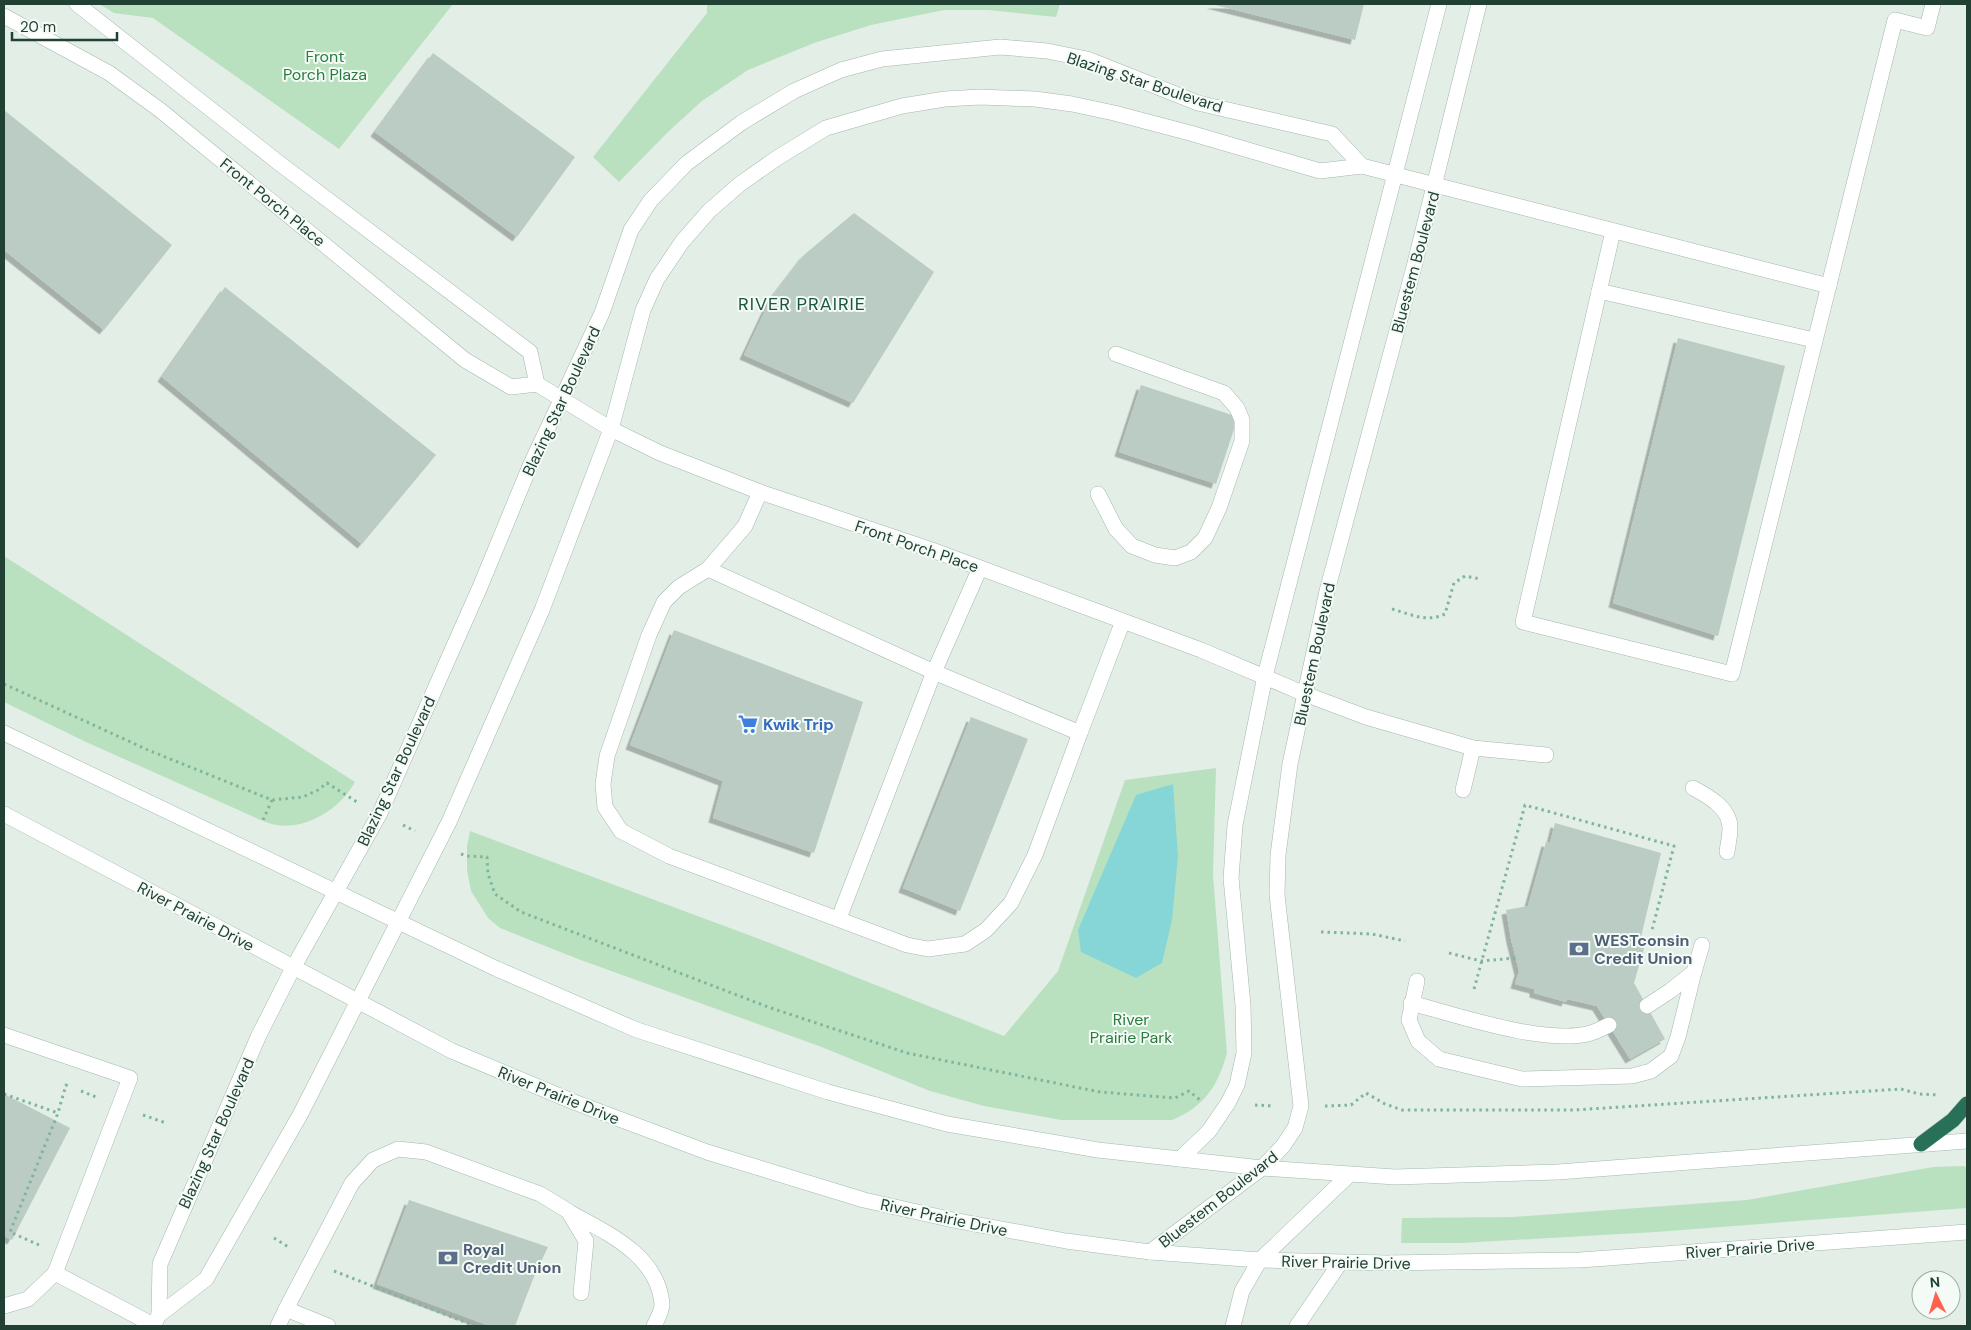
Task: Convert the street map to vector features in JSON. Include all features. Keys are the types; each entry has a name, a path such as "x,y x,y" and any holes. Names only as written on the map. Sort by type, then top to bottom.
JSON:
{"highway":[{"path":"1921,1144 1953,1120 1967,1104"}],"street":[{"name":"Front Porch Place","path":"77,4 279,163 530,352 536,384"},
{"path":"1180,1159 1209,1131 1228,1103 1237,1085 1244,1053 1244,1005 1231,878 1235,825 1266,676 1439,4"},
{"name":"Bluestem Boulevard","path":"1150,1252 1262,1168 1283,1146 1295,1128 1301,1106 1277,895 1278,855 1290,764 1327,591 1435,185 1480,4"},
{"path":"1613,231 1523,622 1732,674 1895,20 1927,28 1933,4"},
{"name":"Front Porch Place","path":"4,16 110,73 160,110 465,360 511,387 536,384 611,429 660,453 760,492 980,568 1123,621 1366,717 1473,748 1546,755"},
{"name":"Blazing Star Boulevard","path":"155,1323 160,1264 259,1035 380,813 480,587 530,466 602,313 631,230 651,200 687,163 741,123 794,91 840,70 882,59 1000,47 1047,51 1087,59 1198,103 1332,134 1362,166"},
{"name":"Blazing Star Boulevard","path":"155,1323 206,1279 300,1115 438,842 542,610 611,429 643,310 657,279 682,242 709,211 740,184 777,158 826,128 902,106 945,99 980,97 1035,99 1114,113 1320,171 1362,166 1829,286"},
{"path":"1600,291 1814,340"},
{"path":"1098,494 1116,529 1132,546 1155,555 1175,558 1190,552 1206,538 1242,441 1242,420 1237,408 1224,393 1116,354"},
{"path":"760,492 745,526 708,569 680,587 664,602 650,635 607,756 603,784 605,807 621,831 669,856 907,945 928,949 965,944 986,930 1011,903 1035,855 1123,621"},
{"path":"839,918 934,672 980,568"},
{"path":"708,569 934,672 1080,733"},
{"path":"4,733 497,969 637,1030 828,1092 947,1124 1098,1150 1262,1168 1349,1175 1423,1177 1558,1172 1967,1142"},
{"path":"1463,790 1473,748"},
{"path":"1693,788 1710,797 1724,810 1730,825 1727,852"},
{"name":"River Prairie Drive","path":"4,814 358,1003 452,1051 574,1102 707,1152 864,1200 953,1220 1066,1241 1150,1252 1260,1260 1340,1263 1580,1260 1967,1232"},
{"path":"1417,981 1409,1020 1418,1042 1439,1059 1522,1079 1632,1076 1651,1071 1671,1056 1678,1037 1702,945"},
{"path":"1647,1006 1694,972"},
{"path":"1411,1004 1530,1034 1569,1036 1591,1033 1609,1025"},
{"path":"4,1035 130,1078 55,1274 28,1299 4,1306"},
{"path":"278,1326 352,1183 373,1160 398,1149 426,1152 540,1194 622,1241 653,1273 662,1306 654,1326"},
{"path":"1233,1326 1242,1291 1260,1260 1349,1175"},
{"path":"568,1211 586,1241 581,1293"},
{"path":"1297,1326 1340,1263"},
{"path":"55,1274 155,1323"},
{"path":"286,1309 328,1326"}],"path":[{"path":"1392,609 1426,619 1437,618 1445,614 1454,583 1465,576 1481,579"},
{"path":"4,684 148,750 272,800 303,796 318,790 327,783 344,796 467,856 487,857 488,874 495,894 521,912 768,1007 907,1053 1100,1092 1175,1098 1189,1091 1201,1101"},
{"path":"264,820 272,800"},
{"path":"1474,989 1525,805 1674,846 1652,930"},
{"path":"1321,932 1372,934 1405,942"},
{"path":"1449,953 1481,961 1516,958"},
{"path":"62,1255 10,1232 58,1113 66,1085 103,1100"},
{"path":"1351,1105 1366,1093 1385,1104 1402,1110 1574,1110 1902,1089 1918,1094 1948,1095"},
{"path":"4,1094 58,1113"},
{"path":"1253,1105 1266,1106"},
{"path":"142,1114 166,1123"},
{"path":"326,1268 474,1326"}],"green space":[{"name":"Front Porch Plaza","path":"99,4 453,4 339,149 153,18 114,13"},
{"path":"707,4 1060,4 1056,17 988,10 944,10 871,25 814,43 748,70 702,101 669,131 619,182 593,157 707,13"},
{"path":"4,556 355,782 349,792 332,808 311,820 288,826 271,824 86,742 4,702"},
{"name":"River Prairie Park","path":"1216,768 1213,875 1227,1053 1219,1076 1208,1094 1193,1109 1172,1120 1061,1120 984,1106 930,1091 819,1046 578,959 500,928 488,918 471,891 467,870 467,846 470,831 770,943 1004,1036 1058,971 1125,780"},
{"path":"1933,1167 1967,1167 1967,1208 1656,1232 1462,1243 1401,1243 1402,1218 1513,1217 1747,1200"}],"water":[{"path":"1173,784 1178,856 1172,920 1162,963 1136,978 1081,952 1078,930 1136,795"}],"building":[{"path":"1211,4 1364,4 1355,40"},
{"path":"433,53 575,157 517,237 375,132"},
{"path":"4,110 172,245 104,330 4,250"},
{"path":"854,213 934,272 853,403 744,355 771,298 804,255"},
{"path":"225,287 436,455 362,544 162,377"},
{"path":"1678,338 1785,366 1718,636 1613,603"},
{"path":"1141,385 1238,417 1216,484 1119,452"},
{"name":"Kwik Trip","path":"674,630 863,702 814,853 713,818 723,781 630,745"},
{"path":"971,717 1028,739 960,911 903,888"},
{"name":"WESTconsin Credit Union","path":"1555,823 1661,853 1641,937 1647,938 1634,983 1665,1039 1630,1059 1597,1006 1567,999 1566,1002 1534,993 1534,989 1515,984 1519,971 1506,910 1528,906 1546,842 1550,843"},
{"path":"4,1094 70,1128 12,1240 4,1236"},
{"path":"409,1200 548,1247 533,1279 515,1326 490,1326 377,1284"}],"place":[{"name":"Kwik Trip","path":"748,724"},
{"name":"WESTconsin Credit Union","path":"1579,949"},
{"name":"Royal Credit Union","path":"448,1258"}],"district":[{"name":"RIVER PRAIRIE","path":"802,304"}]}
